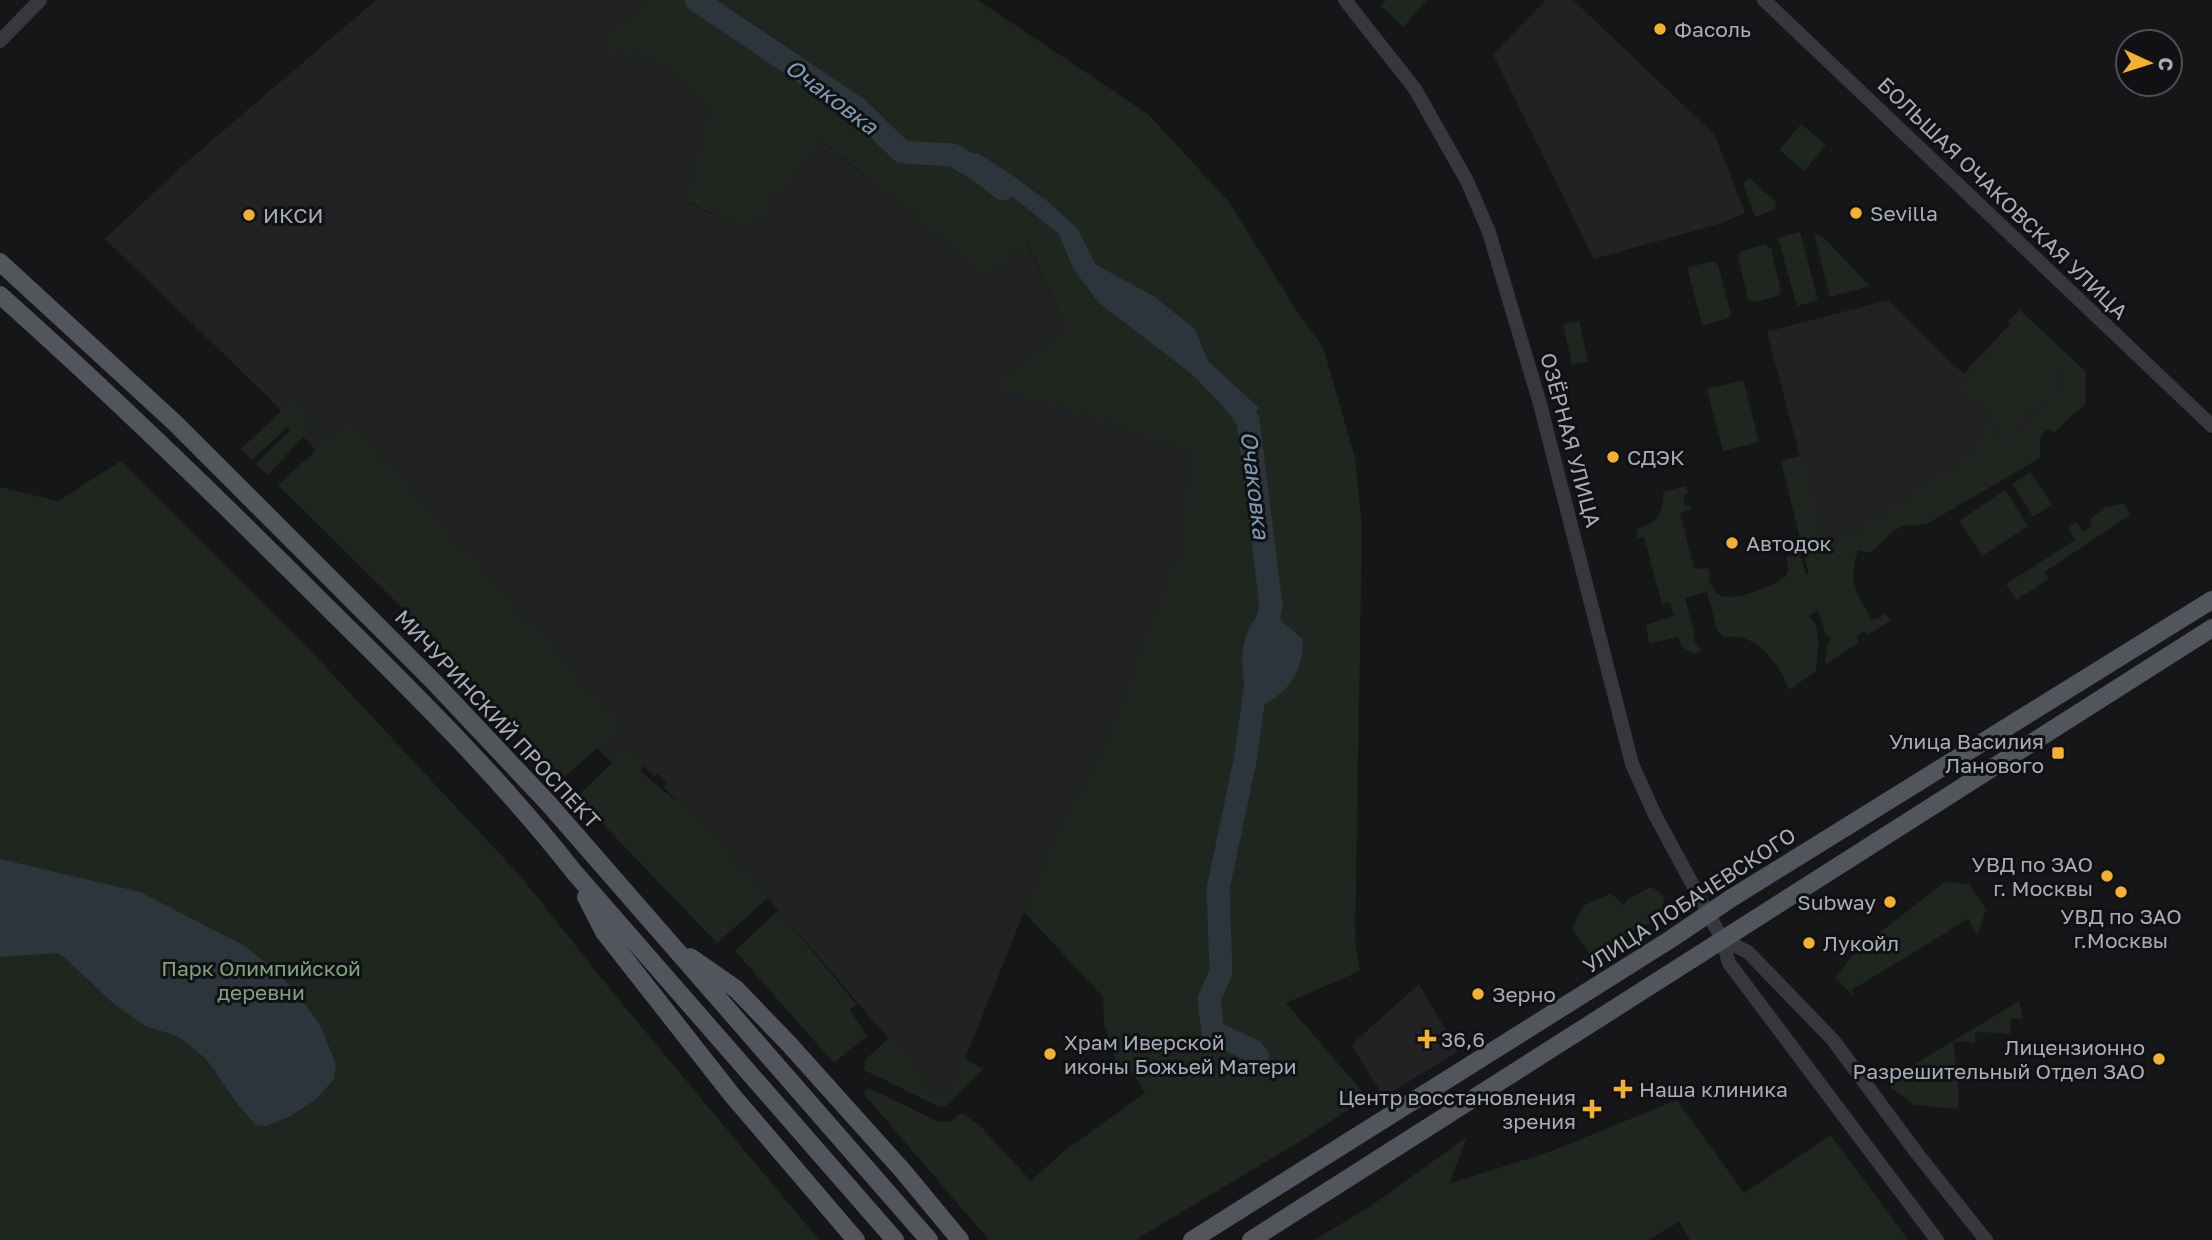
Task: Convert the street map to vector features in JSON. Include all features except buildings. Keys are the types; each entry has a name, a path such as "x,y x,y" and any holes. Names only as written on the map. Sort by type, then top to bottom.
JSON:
{"main road":[{"name":"МИЧУРИНСКИЙ ПРОСПЕКТ","path":"0,261 175,423 372,618 548,803 929,1240"},
{"path":"0,296 189,470 418,698 541,831 895,1240"},
{"name":"УЛИЦА ЛОБАЧЕВСКОГО","path":"1192,1240 1661,946 1707,914 2212,600"},
{"path":"1251,1240 2212,628"},
{"path":"574,872 604,932 732,1095 856,1240"},
{"path":"668,942 736,989 858,1121 957,1238"}],"street":[{"path":"0,41 40,0"},
{"name":"ОЗЁРНАЯ УЛИЦА","path":"1345,0 1415,89 1467,181 1489,232 1544,418 1632,764 1655,815 1722,939"},
{"name":"БОЛЬШАЯ ОЧАКОВСКАЯ УЛИЦА","path":"1764,0 2212,426"},
{"path":"1722,939 1729,963 1937,1240"},
{"path":"1722,939 1748,952 1833,1040 1916,1152 1986,1240"}],"shaded area":[{"path":"376,0 645,0 600,50 662,60 712,112 689,203 748,232 819,139 989,277 1026,242 1067,327 998,387 1194,453 1181,549 1127,696 1024,912 946,1106 721,843 663,787 667,783 658,774 654,776 623,748 612,763 414,562 272,401 105,239 181,167"},
{"path":"1546,0 1573,0 1715,135 1745,213 1722,223 1594,259 1493,54"},
{"path":"978,153 1047,201 1077,228 1096,265 1152,295 1195,329 1208,361 1259,408 1248,421 1235,419 1194,376 1098,302 1073,268 1059,234 978,169 953,155"},
{"path":"1888,300 1964,373 2011,323 2070,378 2028,423 2020,442 1825,551 1767,332"},
{"path":"1271,605 1283,622 1303,639 1302,653 1295,676 1289,685 1251,713 1242,669 1245,639 1259,614"},
{"path":"0,859 140,892 245,946 297,993 320,1025 336,1064 334,1079 315,1100 289,1117 266,1126 256,1125 238,1105 207,1060 177,1036 145,1026 114,1004 64,957 57,953 0,957"},
{"path":"1419,984 1458,1051 1384,1097 1351,1045"}],"green space":[{"path":"645,0 978,0 1149,115 1229,202 1298,313 1323,347 1355,458 1362,526 1355,939 1360,971 1286,1003 1367,1097 1304,1139 1135,1240 989,1240 863,1093 869,1088 937,1121 949,1122 962,1113 981,1127 1031,1181 1063,1152 1145,1093 1133,1073 1118,1066 1104,1024 1103,997 1024,912 1127,696 1181,549 1194,453 997,387 1067,327 1027,242 989,277 820,139 748,232 689,202 712,112 662,60 599,50","holes":["1271,605 1283,622 1303,639 1242,645"]},
{"path":"1386,0 1427,0 1403,27 1381,6"},
{"path":"1801,124 1826,145 1804,171 1779,150"},
{"path":"1749,178 1776,202 1775,209 1755,217 1743,184"},
{"path":"1800,232 1818,300 1797,306 1778,238"},
{"path":"1814,233 1826,240 1870,286 1830,297"},
{"path":"1764,244 1771,248 1781,292 1778,296 1754,302 1748,300 1738,256 1740,252"},
{"path":"1713,261 1718,264 1731,315 1705,325 1702,324 1688,271 1689,267"},
{"path":"2020,310 2086,372 2085,406 2055,432 2047,429 2044,432 2040,442 2040,458 1927,524 1903,526 1892,532 1870,553 1858,550 1854,579 1858,594 1872,620 1878,619 1884,613 1891,620 1868,635 1864,631 1856,637 1859,642 1825,665 1828,643 1831,641 1829,635 1826,635 1818,610 1808,616 1818,634 1816,671 1789,690 1783,675 1767,653 1744,638 1724,637 1717,630 1707,592 1685,598 1695,636 1693,639 1701,650 1695,655 1681,646 1678,637 1649,642 1646,625 1674,616 1670,602 1662,604 1644,537 1638,538 1636,529 1649,524 1658,516 1663,492 1686,486 1688,494 1683,495 1685,506 1691,505 1691,509 1680,513 1694,569 1708,568 1708,578 1719,595 1727,597 1746,594 1776,583 1788,572 1786,557 1800,554 1806,575 1809,575 1781,461 1800,456 1820,532 1835,542 1844,539 1977,451 1982,441 1983,424 1999,435 2015,433 2028,423 2069,378 2008,321"},
{"path":"1579,321 1588,361 1572,365 1563,324"},
{"path":"2016,332 2057,373 2056,384 2012,429 2002,429 1963,391 1963,382 2005,333"},
{"path":"1743,380 1759,442 1723,451 1707,389"},
{"path":"293,400 315,424 268,475 256,464 290,430 288,427 252,460 241,449"},
{"path":"355,428 616,720 615,732 562,779 434,639 278,485 338,430"},
{"name":"Парк Олимпийской деревни","path":"121,461 311,651 522,878 614,994 819,1240 0,1240 0,487 58,501"},
{"path":"2030,472 2052,505 2033,517 2012,484"},
{"path":"2005,490 2028,526 1982,556 1959,521"},
{"path":"2125,503 2130,515 2045,572 2049,579 2016,600 2006,584 2075,540 2069,531 2070,526 2076,522 2084,532 2092,526 2089,520 2104,508"},
{"path":"623,747 643,765 640,771 702,824 768,898 717,943 577,797 612,763"},
{"path":"1945,882 1969,884 1986,909 1978,935 1968,919 1852,990 1856,998 1835,978 1856,951"},
{"path":"1651,887 1664,896 1661,917 1590,954 1572,928 1583,906 1611,893 1624,906 1628,899"},
{"path":"778,910 857,1005 849,1009 867,1036 834,1063 735,951"},
{"path":"2019,1001 2023,1019 2011,1018 2010,1034 1980,1032 1975,1034 1975,1043 1953,1041"},
{"path":"889,1038 946,1105 964,1058 983,1069 946,1106 940,1107 864,1070 865,1060"},
{"path":"1953,1041 1958,1109 1914,1105 1891,1088 1892,1078"},
{"path":"1677,1100 1744,1193 1831,1135 1908,1240 1690,1240 1679,1222 1648,1240 1314,1240 1372,1205 1467,1137 1449,1184 1549,1152"}],"waterway":[{"name":"Очаковка","path":"696,0 858,109 902,152 953,155 1003,189"},
{"name":"Очаковка","path":"1231,397 1248,421 1271,605 1265,635"},
{"name":"Очаковка","path":"1256,683 1245,761 1218,889 1221,972 1209,999 1213,1032 1253,1051 1258,1057"}],"place":[{"name":"Фасоль","path":"1660,29"},
{"name":"Sevilla","path":"1856,213"},
{"name":"ИКСИ","path":"249,215"},
{"name":"СДЭК","path":"1613,457"},
{"name":"Автодок","path":"1732,543"},
{"name":"Улица Василия Ланового","path":"2058,753"},
{"name":"УВД по ЗАО г. Москвы","path":"2107,876"},
{"name":"УВД по ЗАО г.Москвы","path":"2121,892"},
{"name":"Subway","path":"1890,902"},
{"name":"Лукойл","path":"1809,943"},
{"name":"Зерно","path":"1478,994"},
{"name":"36,6","path":"1427,1039"},
{"name":"Храм Иверской иконы Божьей Матери","path":"1050,1054"},
{"name":"Лицензионно Разрешительный Отдел ЗАО","path":"2159,1059"},
{"name":"Наша клиника","path":"1623,1089"},
{"name":"Центр восстановления зрения","path":"1592,1109"}]}
